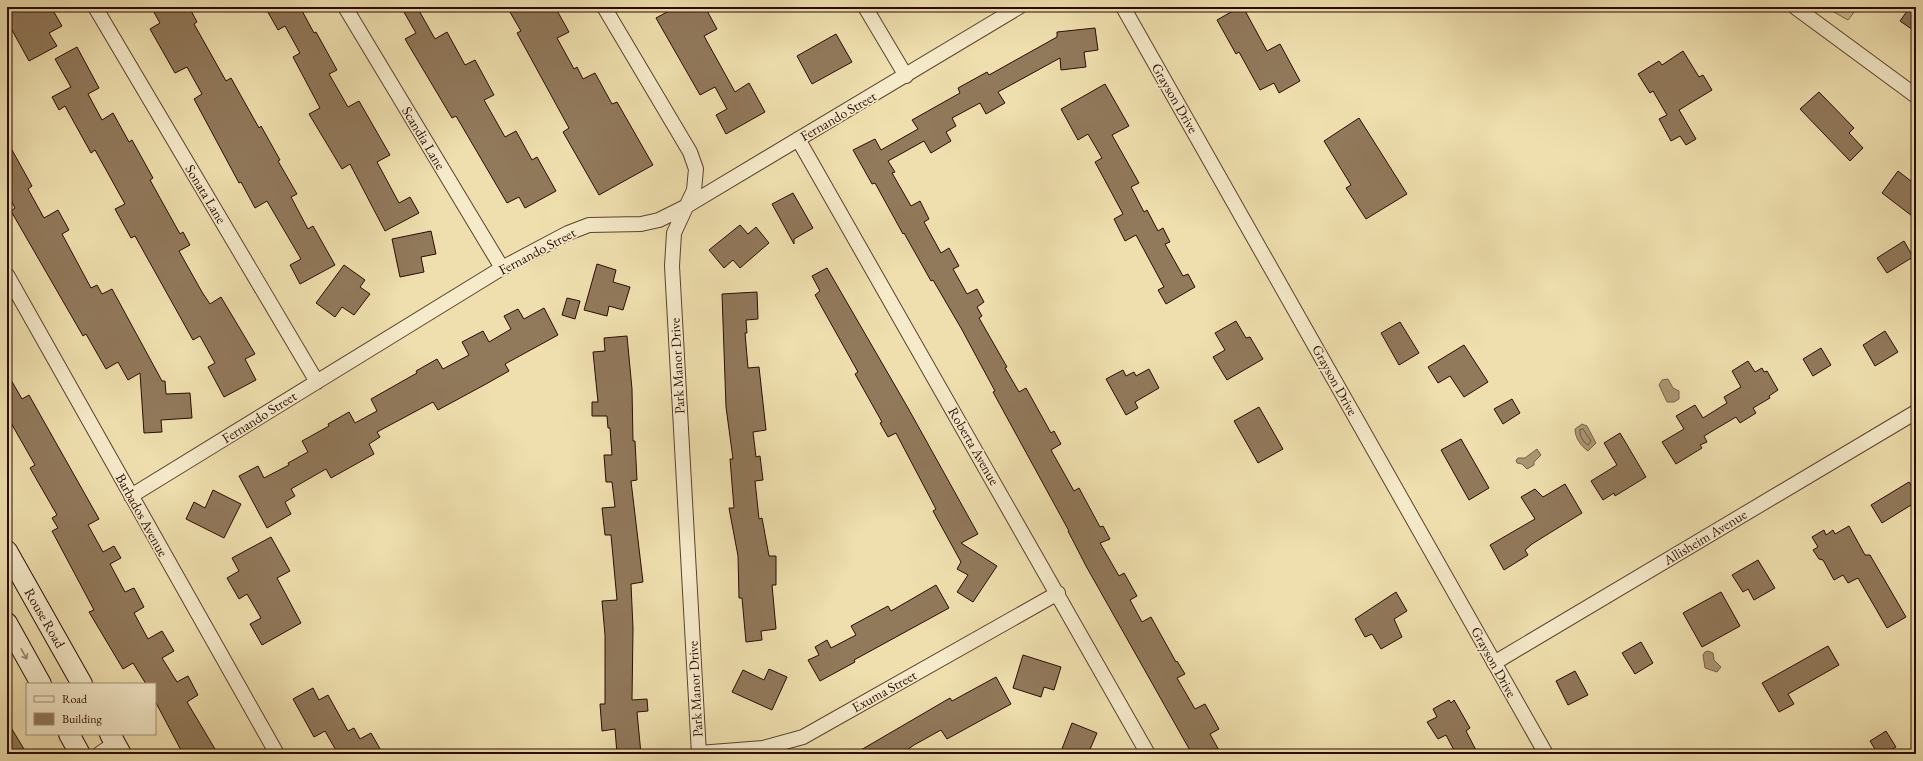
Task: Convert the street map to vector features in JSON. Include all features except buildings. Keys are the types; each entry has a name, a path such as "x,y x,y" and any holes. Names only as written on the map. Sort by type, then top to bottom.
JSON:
{"street":[{"name":"Sonata Lane","path":"95,7 317,382"},
{"name":"Scandia Lane","path":"345,7 502,268"},
{"name":"Park Manor Drive","path":"604,7 690,152 696,169 694,190 674,233 672,266 699,753"},
{"path":"865,7 906,76"},
{"name":"Fernando Street","path":"131,496 502,268 568,233 588,225 641,224 659,220 685,207 1019,7"},
{"name":"Grayson Drive","path":"1122,7 1157,65 1546,754"},
{"path":"1795,7 1916,96"},
{"name":"Roberta Avenue","path":"798,139 1058,593 1148,754"},
{"name":"Barbados Avenue","path":"7,275 276,754"},
{"name":"Allisheim Avenue","path":"1494,663 1916,412"},
{"name":"Rouse Road","path":"7,551 81,683"},
{"name":"Exuma Street","path":"699,753 763,748 802,737 1058,593"},
{"path":"7,624 40,683"},
{"path":"70,735 80,754"}],"shaded area":[{"path":"1825,7 1858,7 1848,20"}],"water":[{"path":"1668,379 1673,388 1679,391 1679,399 1674,402 1667,402 1659,385 1662,380"},
{"path":"1582,424 1587,426 1596,443 1588,451 1579,442 1575,432 1575,429"},
{"path":"1537,449 1541,455 1534,462 1534,465 1527,469 1522,464 1517,463 1516,460 1518,458 1525,458"},
{"path":"1708,651 1713,653 1714,660 1721,667 1717,672 1705,668 1703,655"}]}
